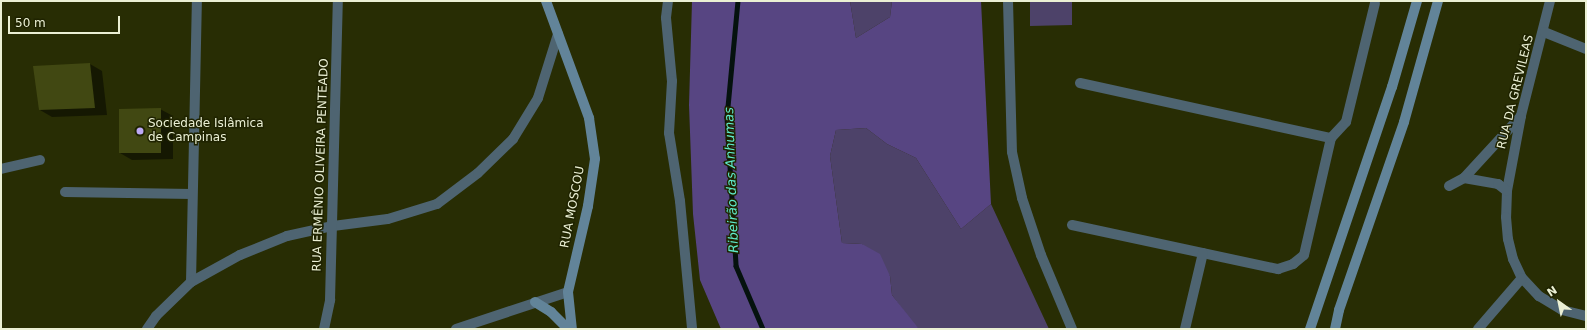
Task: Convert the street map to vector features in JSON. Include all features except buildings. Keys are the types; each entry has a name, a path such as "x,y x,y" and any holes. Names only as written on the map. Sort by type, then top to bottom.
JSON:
{"main road":[{"name":"RUA MOSCOU","path":"546,1 590,118 595,159 588,206 568,292 572,329"},
{"path":"1310,329 1392,87 1417,1"},
{"path":"1335,329 1339,310 1404,122 1438,1"},
{"path":"535,302 551,312 568,329"}],"street":[{"path":"191,282 197,1"},
{"name":"RUA ERMÊNIO OLIVEIRA PENTEADO","path":"324,329 330,300 338,1"},
{"path":"668,1 666,18 672,81 669,133 680,201 692,329"},
{"path":"1008,1 1012,152 1022,198 1041,256 1072,329"},
{"name":"RUA DA GREVILEAS","path":"1550,1 1544,32 1521,116 1507,191 1506,217 1508,239 1513,259 1522,278 1539,296 1562,310 1586,316"},
{"path":"1072,225 1278,269 1293,264 1304,255 1331,138 1346,122 1373,2"},
{"path":"1544,32 1586,49"},
{"path":"147,329 156,316 191,282 240,255 287,236 333,226 388,219 436,204 478,173 513,139 538,98 558,34"},
{"path":"1080,83 1331,138"},
{"path":"1449,186 1464,178 1521,116"},
{"path":"1,170 40,160"},
{"path":"1464,178 1491,182 1507,191"},
{"path":"65,192 192,194"},
{"path":"1185,329 1203,253"},
{"path":"1478,329 1522,278"},
{"path":"456,329 568,292"}],"shaded area":[{"path":"692,1 850,1 856,38 890,17 892,1 981,1 991,204 961,229 916,158 887,144 866,128 836,130 830,156 842,243 862,244 880,254 890,276 892,295 919,329 721,329 700,280 693,214 689,105"},
{"path":"850,1 892,1 890,17 856,38"},
{"path":"1030,1 1072,1 1072,25 1030,26"},
{"path":"866,128 887,144 916,158 961,229 991,204 1049,329 919,329 912,322 892,295 890,276 862,244 842,243 830,156 836,130"}],"waterway":[{"name":"Ribeirão das Anhumas","path":"738,1 727,117 736,266 763,329"}],"place":[{"name":"Sociedade Islâmica de Campinas","path":"140,131"}]}
